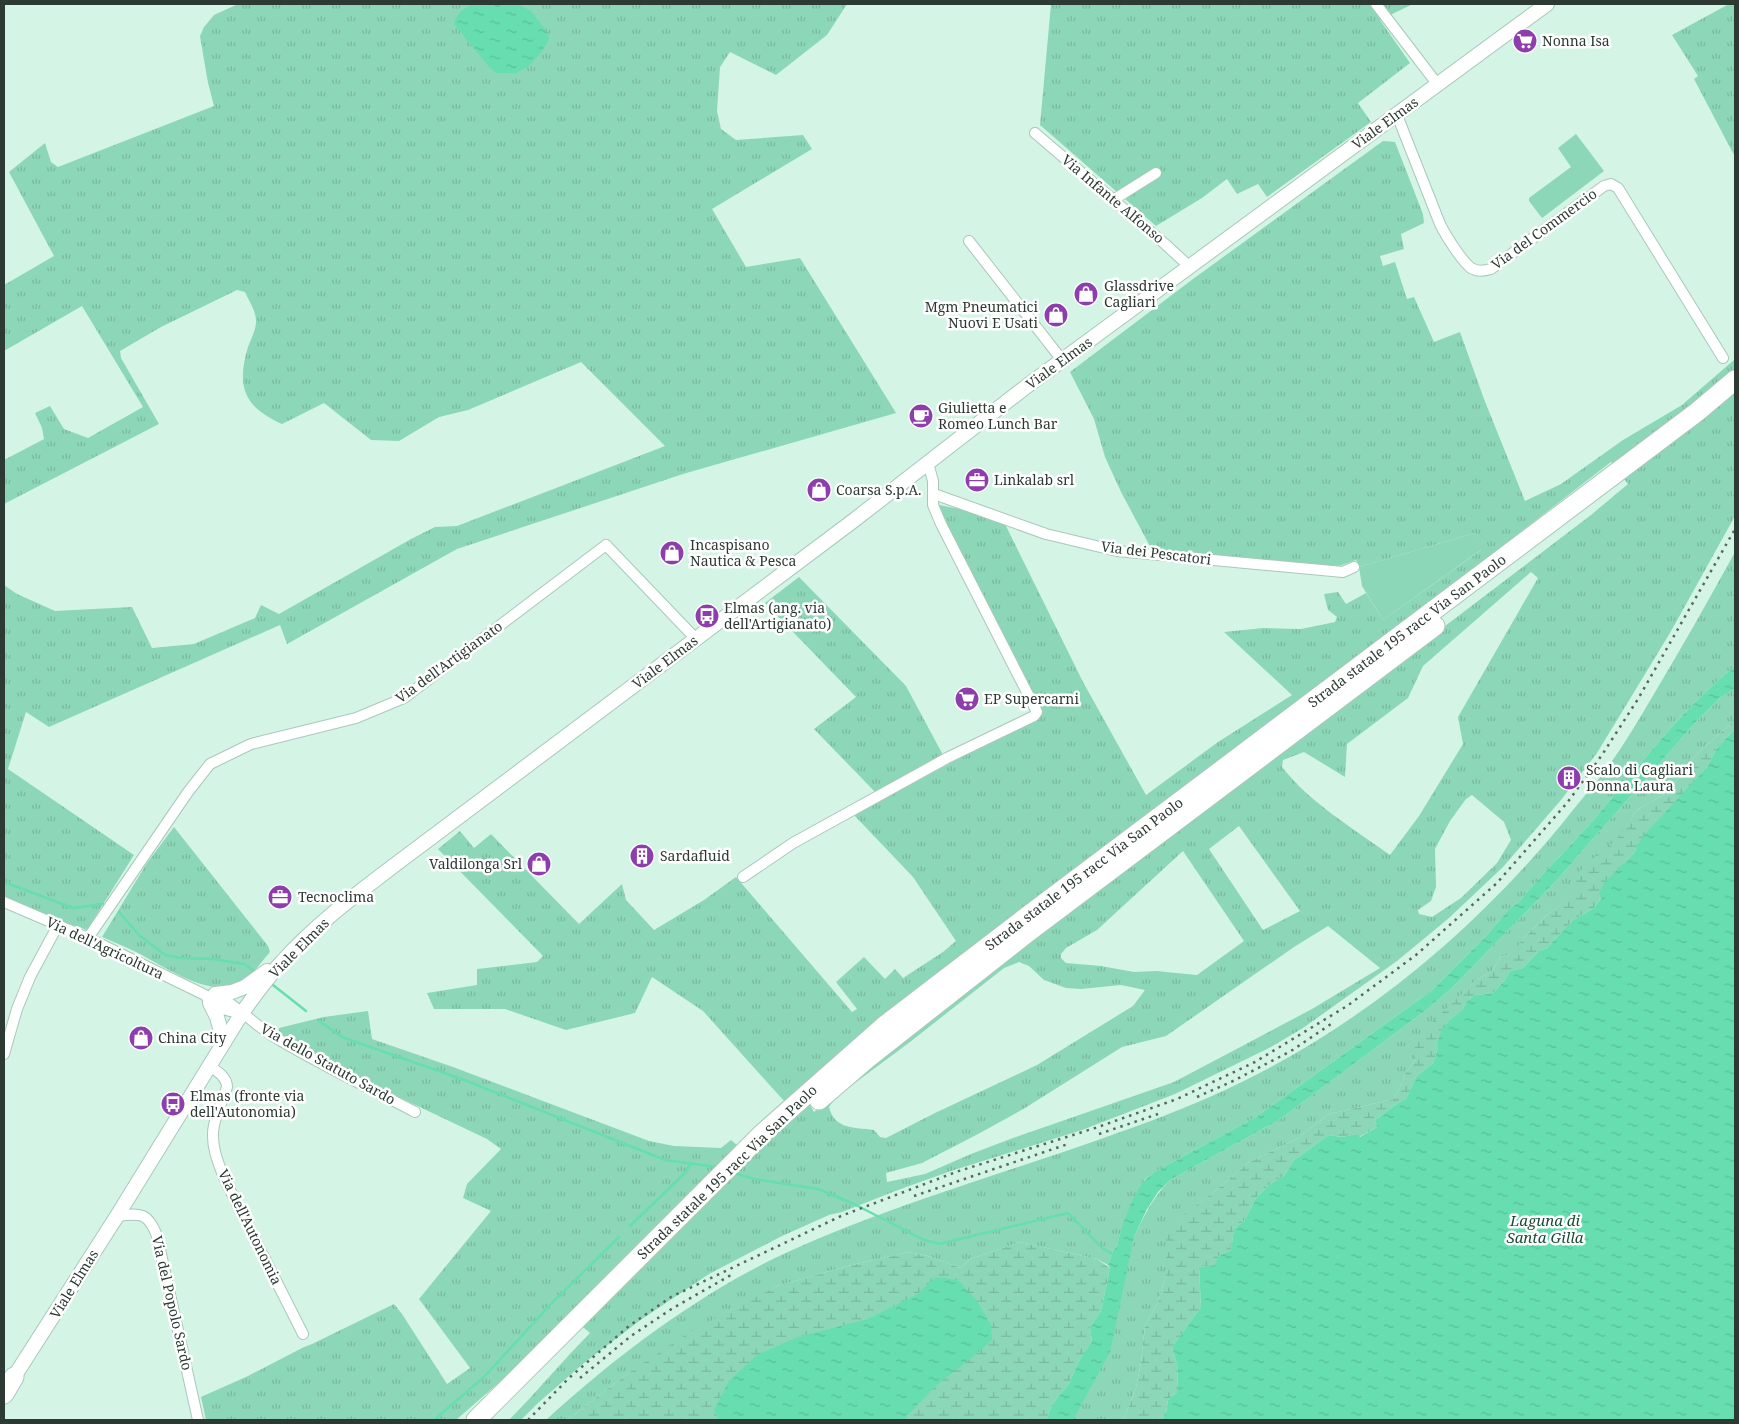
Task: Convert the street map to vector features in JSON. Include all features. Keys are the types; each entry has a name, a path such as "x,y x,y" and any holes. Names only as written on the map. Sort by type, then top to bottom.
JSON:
{"highway":[{"name":"Strada statale 195 racc Via San Paolo","path":"1622,476 1735,380"},
{"name":"Strada statale 195 racc Via San Paolo","path":"476,1420 580,1325 764,1149 806,1102 884,1026 1021,921 1622,476 1735,396"},
{"name":"Strada statale 195 racc Via San Paolo","path":"494,1420 580,1325"},
{"path":"4,1394 14,1377"},
{"path":"462,1420 490,1397 505,1392"}],"main road":[{"name":"Viale Elmas","path":"14,1377 117,1216 242,1013 284,960 352,898 928,464 1062,360 1547,4"},
{"path":"224,1042 210,998 245,987 284,960"}],"street":[{"path":"1376,4 1438,85"},
{"name":"Via del Commercio","path":"1397,115 1440,224 1446,236 1470,267 1484,272 1491,269 1604,186 1611,184 1618,188 1723,358"},
{"name":"Via Infante Alfonso","path":"1035,133 1190,267"},
{"path":"1113,200 1156,173"},
{"path":"969,240 1062,360"},
{"path":"743,877 793,843 947,758 1034,716 1037,712 941,524 933,505 933,481 928,464"},
{"name":"Via dei Pescatori","path":"934,494 1046,534 1117,551 1343,572 1354,567"},
{"name":"Via dell'Artigianato","path":"88,938 188,792 210,764 251,744 356,718 404,698 606,545 696,639"},
{"name":"Via dell'Agricoltura","path":"4,902 88,938 210,998 233,1005 242,1013"},
{"path":"4,1054 30,977 58,925"},
{"name":"Via dello Statuto Sardo","path":"242,1013 274,1036 415,1112"},
{"name":"Via dell'Autonomia","path":"210,1066 225,1079 228,1087 214,1127 213,1138 217,1159 225,1180 303,1334"},
{"name":"Via del Popolo Sardo","path":"117,1216 142,1216 149,1219 152,1223 157,1236 198,1420"}],"green space":[{"path":"238,4 847,4 827,35 776,75 730,52 720,67 717,111 721,129 736,140 803,135 812,149 712,209 746,267 800,258 896,413 683,474 457,549 287,644 280,625 49,727 26,712 8,769 134,855 87,930 4,901 4,585 17,594 55,611 132,607 152,648 194,644 255,618 261,605 279,614 435,527 457,526 665,446 581,362 468,410 439,417 399,441 371,440 324,403 282,424 259,410 251,403 246,394 243,384 244,361 255,328 256,317 245,292 237,290 161,327 120,351 121,358 159,424 4,504 4,460 44,439 42,428 35,413 50,406 64,429 88,438 143,407 82,306 4,351 4,285 54,256 9,172 45,143 51,162 58,167 214,106 200,36 204,27 214,15"},
{"path":"1051,4 1413,4 1380,20 1410,63 1358,103 1371,122 1267,197 1258,184 1237,194 1227,179 1202,198 1156,226 1040,125"},
{"path":"1729,4 1735,4 1735,157 1694,79 1698,76 1672,35"},
{"path":"1576,134 1604,171 1542,218 1529,201 1529,198 1571,167 1558,148"},
{"path":"1383,141 1395,142 1423,214 1424,223 1401,234 1404,249 1380,256 1383,266 1395,262 1407,299 1414,297 1434,342 1460,332 1484,399 1525,501 1561,484 1623,440 1682,405 1735,359 1735,516 1670,633 1597,753 1561,800 1503,867 1449,918 1397,961 1303,1028 1271,1047 1175,1094 1082,1130 951,1171 898,1190 842,1212 829,1215 780,1237 709,1274 642,1319 584,1363 521,1420 509,1420 590,1333 571,1317 547,1341 456,1420 206,1420 201,1397 394,1304 447,1384 470,1368 419,1299 491,1211 463,1198 467,1184 501,1149 487,1139 365,1081 279,1034 279,1028 324,1017 368,1011 372,1039 453,1067 649,1141 674,1146 721,1148 731,1140 738,1146 785,1102 703,1011 652,977 635,1013 566,1030 505,1009 434,1009 427,993 477,985 477,969 537,962 543,956 438,849 460,831 474,848 491,834 579,924 622,884 626,900 654,930 704,900 736,877 852,1012 857,1009 836,982 864,957 885,979 895,969 903,978 943,952 956,941 913,877 853,814 1038,717 942,517 939,505 965,510 1005,524 1083,682 1146,795 1218,742 1292,695 1224,632 1263,628 1301,629 1335,622 1337,617 1328,610 1324,594 1338,592 1346,604 1366,593 1383,620 1481,550 1475,533 1359,567 1356,560 1339,566 1152,550 1121,492 1105,457 1094,419 1070,372 1193,279","holes":["1611,462 1628,484 1591,515 944,1007 814,1112 800,1089","1531,572 1538,578 1458,717 1463,744 1419,816 1390,855 1305,792 1282,767 1283,760 1304,752 1345,777 1347,744 1408,698 1423,666","1472,795 1504,822 1511,840 1497,863 1461,898 1432,917 1419,914 1418,910 1431,901 1436,887 1435,849 1450,821 1466,799","1239,826 1300,911 1263,930 1209,849","1183,851 1244,941 1197,975 1156,971 1134,972 1101,966 1066,963 1061,958 1061,954 1066,948 1097,930","1328,926 1380,968 1312,1009 1174,1082 1013,1138 925,1174 887,1182 886,1173 922,1163 980,1133 1025,1108 1122,1047 1166,1036 1294,947","1019,962 1029,966 1044,980 1066,988 1081,989 1121,985 1145,990 1133,1006 1037,1065 886,1138 880,1137 874,1130 846,1126 836,1120 829,1107 836,1097 1004,968"]},
{"path":"1475,533 1482,549 1383,620 1362,586 1359,567"},
{"path":"1735,552 1735,666 1679,719 1596,817 1519,902 1509,909 1487,935 1431,991 1256,1117 1156,1171 1145,1179 1108,1265 1097,1259 1020,1242 970,1259 961,1268 928,1256 908,1252 844,1267 777,1286 627,1374 567,1420 546,1420 602,1372 662,1326 725,1285 757,1267 790,1251 894,1209 1107,1137 1212,1096 1264,1071 1315,1042 1363,1010 1410,975 1496,897 1536,854 1599,779 1618,753 1638,720"},
{"path":"799,577 906,686 943,755 876,793 814,729 856,697 765,603"},
{"path":"1735,688 1735,725 1731,723 1695,756 1679,778 1663,795 1637,810 1617,840 1602,852 1582,890 1548,914 1524,938 1516,950 1509,955 1500,957 1491,972 1476,980 1440,1016 1416,1059 1405,1074 1394,1099 1329,1114 1295,1140 1249,1162 1167,1228 1166,1276 1158,1302 1145,1326 1136,1388 1123,1420 1073,1420 1134,1237 1149,1207 1164,1186 1170,1180 1279,1120 1425,1011 1452,988 1555,882 1696,722 1720,698"},
{"path":"1731,723 1735,725 1735,729 1717,748 1707,767 1636,847 1635,852 1624,863 1594,908 1573,920 1547,948 1539,951 1523,968 1510,971 1505,980 1493,993 1475,995 1452,1018 1438,1040 1438,1048 1433,1063 1416,1077 1406,1099 1375,1120 1377,1127 1359,1137 1356,1134 1342,1137 1329,1135 1294,1160 1284,1176 1270,1184 1256,1198 1244,1221 1234,1229 1231,1250 1219,1255 1216,1265 1199,1267 1201,1307 1172,1347 1178,1368 1177,1392 1168,1400 1166,1413 1161,1420 1123,1420 1136,1388 1145,1326 1158,1302 1166,1276 1166,1228 1215,1191 1249,1162 1295,1140 1329,1114 1394,1099 1405,1074 1416,1059 1414,1049 1423,1031 1476,980 1491,972 1500,957 1509,955 1515,950 1548,914 1581,890 1575,878 1585,865 1616,840 1637,810 1663,795 1679,778 1695,756"},
{"path":"174,827 268,946 270,952 254,972 240,984 222,988 196,982 182,977 130,949 102,937 147,863"},
{"path":"1020,1242 1097,1259 1110,1268 1101,1311 1090,1328 1092,1341 1081,1357 1068,1385 1053,1403 1046,1420 567,1420 627,1374 688,1333 777,1286 844,1267 908,1252 928,1256 961,1268 970,1259"}],"water":[{"path":"474,4 518,4 531,11 548,33 549,40 529,66 516,73 496,73 454,24 461,11"},
{"path":"1735,666 1735,688 1720,698 1696,722 1555,882 1452,988 1425,1011 1279,1120 1170,1180 1158,1192 1146,1211 1134,1237 1110,1352 1073,1420 1046,1420 1053,1403 1068,1385 1081,1357 1092,1341 1090,1328 1101,1311 1110,1268 1108,1265 1114,1249 1117,1247 1131,1203 1145,1180 1156,1171 1256,1117 1431,991 1487,935 1509,909 1519,902 1596,817 1679,719"},
{"name":"Laguna di Santa Gilla","path":"1735,729 1735,1420 1161,1420 1166,1413 1168,1400 1177,1392 1178,1368 1172,1347 1201,1307 1199,1267 1215,1265 1219,1255 1231,1250 1234,1229 1244,1221 1256,1198 1270,1184 1284,1176 1294,1160 1329,1135 1342,1137 1356,1134 1360,1137 1377,1127 1375,1120 1406,1099 1416,1077 1433,1063 1442,1029 1463,1009 1466,1002 1475,995 1493,993 1505,980 1510,971 1523,968 1539,951 1547,948 1573,920 1594,908 1601,898 1599,893 1604,883 1635,852 1636,847 1645,834 1707,767 1717,748"},
{"path":"936,1277 958,1280 977,1301 991,1325 992,1340 938,1384 903,1420 719,1420 714,1410 729,1381 757,1355 798,1337 868,1319 916,1295"}],"waterway":[{"path":"4,882 73,908 103,904"},
{"path":"119,912 139,935 165,955 244,964 257,973"},
{"path":"273,985 306,1011"},
{"path":"319,1021 342,1037 467,1081 665,1160 717,1167"},
{"path":"630,1226 685,1173 691,1163"},
{"path":"734,1173 754,1179 818,1189 854,1204 924,1240 939,1244 1068,1213 1102,1248 1114,1255"},
{"path":"434,1420 484,1377 551,1304 619,1237"}],"railway":[{"path":"528,1420 569,1378 629,1326 671,1297 841,1216 956,1172 1095,1128 1177,1099 1255,1062 1347,1006 1416,955 1497,883 1567,803 1602,755 1638,699 1735,529"},
{"path":"1197,1097 1291,1051 1331,1024"},
{"path":"1099,1134 1158,1114"},
{"path":"914,1196 1068,1144"},
{"path":"580,1378 631,1336 673,1308 731,1275"}],"place":[{"name":"Nonna Isa","path":"1525,41"},
{"name":"Glassdrive Cagliari","path":"1086,294"},
{"name":"Mgm Pneumatici Nuovi E Usati","path":"1056,315"},
{"name":"Giulietta e Romeo Lunch Bar","path":"921,416"},
{"name":"Linkalab srl","path":"977,480"},
{"name":"Coarsa S.p.A.","path":"819,490"},
{"name":"Incaspisano Nautica & Pesca","path":"672,553"},
{"name":"Elmas (ang. via dell'Artigianato)","path":"707,616"},
{"name":"EP Supercarni","path":"967,699"},
{"name":"Scalo di Cagliari Donna Laura","path":"1569,778"},
{"name":"Sardafluid","path":"642,856"},
{"name":"Valdilonga Srl","path":"539,864"},
{"name":"Tecnoclima","path":"280,897"},
{"name":"China City","path":"141,1038"},
{"name":"Elmas (fronte via dell'Autonomia)","path":"173,1104"}]}
